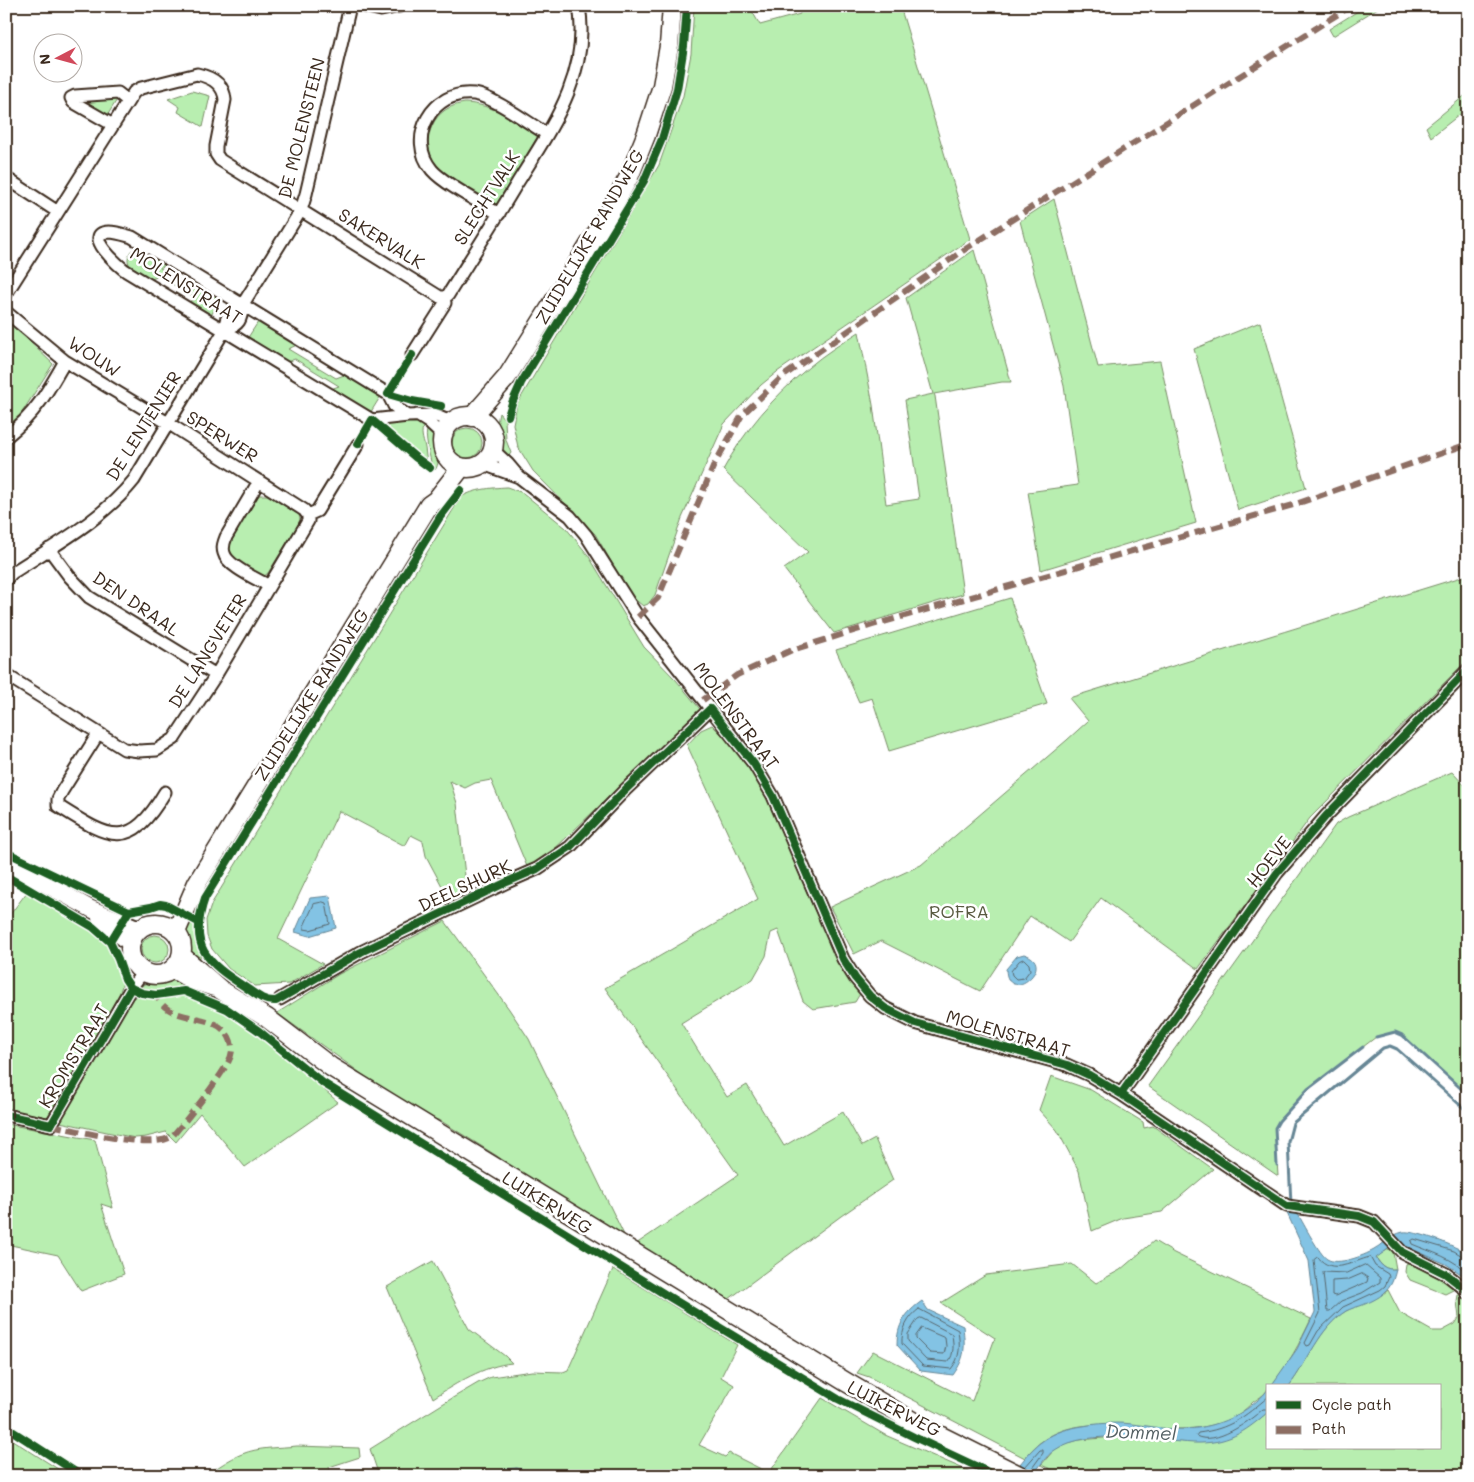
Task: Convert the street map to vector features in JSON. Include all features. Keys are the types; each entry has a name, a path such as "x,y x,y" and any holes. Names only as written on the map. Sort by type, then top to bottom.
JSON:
{"main road":[{"name":"ZUIDELIJKE RANDWEG","path":"472,416 507,377 604,221 629,177 646,135 662,86 669,46 672,6"},
{"name":"ZUIDELIJKE RANDWEG","path":"488,426 507,377"},
{"path":"472,416 483,421 488,426 494,442 488,457 476,468 454,463 443,451 441,443 447,428 458,418 472,416"},
{"name":"ZUIDELIJKE RANDWEG","path":"169,928 186,894 197,883 429,505 436,500 454,463"},
{"path":"154,923 169,928 182,947 177,963 159,976 143,972 136,967 130,952 134,936 146,925 154,923"},
{"name":"LUIKERWEG","path":"177,963 190,979 221,990 267,1018 331,1067 637,1255 921,1426 1021,1476"}],"street":[{"name":"DE MOLENSTEEN","path":"224,331 225,320 231,311 243,304 301,210 350,6"},
{"path":"363,6 381,10 400,6"},
{"name":"SLECHTVALK","path":"412,355 445,303 444,297 448,295 498,214 566,99 577,69 582,30 579,6"},
{"name":"SAKERVALK","path":"128,101 134,92 141,88 177,78 197,74 216,82 225,93 216,146 216,154 220,160 444,297"},
{"path":"6,294 113,125 128,101 118,93 75,96 71,98 73,102 113,125"},
{"path":"498,214 444,180 432,170 424,156 421,140 424,124 428,116 433,109 447,98 455,95 472,94 489,99 547,134"},
{"path":"6,178 58,212"},
{"name":"MOLENSTRAAT","path":"412,415 398,410 388,394 132,237 109,232 103,233 100,236 101,246 116,264 372,420 412,415 434,415 447,428"},
{"name":"WOUW","path":"6,312 65,361 168,423"},
{"name":"DE LENTENIER","path":"8,572 49,549 91,521 126,490 134,480 224,331"},
{"path":"6,437 24,422 47,393 65,361"},
{"path":"380,420 388,410 390,400"},
{"name":"SPERWER","path":"168,423 259,480 304,510 308,515"},
{"name":"DE LANGVETER","path":"6,676 124,749 139,752 157,750 174,739 216,675 308,521 308,515 316,511 358,444"},
{"name":"MOLENSTRAAT","path":"488,457 570,516 586,535 638,617 754,764 773,796 842,959 870,996 885,1008 915,1023 1066,1065 1089,1075 1121,1094 1292,1207 1359,1216 1374,1222 1402,1252 1446,1274 1464,1288 1468,1294"},
{"name":"MOLENSTRAAT","path":"488,457 508,464 518,477"},
{"name":"SPERWER","path":"259,480 226,537 223,546 224,554 230,563 269,586"},
{"name":"DEN DRAAL","path":"49,549 69,576 88,597 216,675"},
{"name":"HOEVE","path":"1121,1094 1277,873 1326,816 1468,670"},
{"name":"DEELSHURK","path":"280,999 361,952 537,869 570,847 625,790 710,709"},
{"path":"98,734 62,790 58,799 58,806 96,830 116,835 134,830 157,805 165,792"},
{"path":"6,864 42,882 134,936"},
{"name":"KROMSTRAAT","path":"6,1115 51,1124 143,972"}],"green space":[{"path":"694,6 749,6 760,25 800,14 798,6 900,6 970,239 777,372 761,385 724,424 682,518 655,595 648,604 643,606 632,597 595,534 533,471 518,447 513,424 517,404 659,165 683,96 691,54"},
{"path":"1366,6 1381,6 1333,36 1329,29"},
{"path":"192,91 210,96 203,127 178,112 180,107 168,99"},
{"path":"1468,93 1468,108 1431,137 1426,127"},
{"path":"118,98 107,116 80,100"},
{"path":"465,103 484,106 494,110 511,118 538,136 496,205 491,204 445,174 436,164 430,153 428,140 435,121 445,110 454,105"},
{"path":"1054,199 1098,367 1160,361 1196,523 1041,570 1028,492 1078,485 1064,386 1020,221"},
{"path":"144,248 169,263 160,268 196,290 205,286 222,297 210,317 187,303 196,298 159,276 149,280 129,265 128,256 131,251"},
{"path":"974,250 1011,382 934,394 963,594 834,633 784,569 808,552 723,470 750,428 772,402 796,378 833,349 859,332 873,405 886,504 919,499 905,400 933,394 906,298"},
{"path":"6,319 53,364 21,414 6,428"},
{"path":"260,319 299,344 288,349 336,378 347,374 382,394 369,415 328,390 339,386 295,359 284,363 247,339"},
{"path":"1260,322 1306,488 1238,510 1194,349"},
{"path":"499,413 505,420 506,440 511,453 507,458 501,448 498,436"},
{"path":"405,421 421,422 424,424 422,433 427,464 380,425"},
{"path":"428,428 438,454 435,470 432,468 426,436"},
{"path":"467,428 478,432 482,443 478,454 467,458 456,454 452,443 456,432"},
{"path":"507,487 523,493 566,528 588,555 644,647 676,680 700,709 542,861 528,869 491,780 475,783 465,788 450,781 457,803 467,894 450,901 426,856 423,841 411,835 405,846 339,811 278,939 323,964 289,984 255,986 229,969 212,949 207,936 206,920 212,903 461,497 489,488"},
{"path":"259,495 267,495 299,515 300,519 268,573 263,577 255,575 229,555 229,542"},
{"name":"ROFRA","path":"1468,575 1468,659 1310,818 1198,969 1101,898 1069,942 1030,916 980,991 881,941 854,954 830,907 921,865 1067,740 1088,721 1069,698"},
{"path":"1010,598 1047,704 889,751 872,698 859,702 836,650"},
{"path":"712,725 728,741 765,790 813,907 840,963 861,992 855,1002 813,1009 803,1001 778,930 771,933 766,956 753,979 681,1023 727,1097 747,1085 784,1146 843,1112 862,1146 875,1139 893,1180 729,1299 636,1244 738,1175 605,988 758,899 687,745 701,730"},
{"path":"1452,772 1468,789 1468,1095 1402,1035 1395,1032 1376,1037 1308,1089 1279,1121 1275,1128 1278,1176 1148,1086 1336,824"},
{"path":"27,892 90,928 107,944 116,960 123,982 120,992 75,1074 47,1117 6,1109 6,920"},
{"path":"189,920 195,925 201,955 198,961 189,954 186,927"},
{"path":"445,921 529,1039 625,1237 522,1176 497,1156 441,1121 416,1113 277,1013 339,974"},
{"path":"155,935 165,939 169,949 165,959 155,963 145,959 141,949 145,939"},
{"path":"177,979 185,985 158,993 140,987 146,983 163,982"},
{"path":"177,994 196,998 217,1007 239,1021 284,1055 338,1102 245,1167 200,1113 176,1142 166,1132 135,1138 60,1122 129,1000 139,995 160,998"},
{"path":"1051,1076 1091,1090 1143,1122 1144,1128 1153,1126 1213,1169 1162,1212 1123,1218 1092,1231 1079,1171 1057,1130 1039,1110"},
{"path":"6,1124 95,1140 113,1208 101,1204 124,1274 81,1291 58,1255 6,1244"},
{"path":"1154,1241 1174,1253 1311,1319 1283,1370 1272,1384 1266,1384 1265,1393 1242,1412 1226,1421 1205,1427 1182,1429 1115,1425 1076,1427 1057,1432 1040,1442 1025,1458 869,1377 857,1373 873,1351 972,1401 995,1338 941,1303 986,1275 1072,1264 1096,1283 1120,1270"},
{"path":"1392,1247 1396,1269 1384,1267 1376,1257"},
{"path":"433,1261 469,1329 512,1363 481,1371 433,1398 387,1287"},
{"path":"1410,1262 1442,1277 1455,1289 1445,1294 1410,1280 1405,1272 1406,1264"},
{"path":"613,1269 737,1345 721,1377 734,1385 699,1445 725,1457 729,1453 769,1473 822,1398 885,1435 980,1476 549,1476 516,1468 493,1476 379,1476 370,1449 478,1383 491,1377 532,1371 563,1372 568,1370"},
{"path":"1388,1290 1400,1313 1432,1331 1442,1331 1455,1324 1459,1318 1458,1295 1465,1295 1468,1299 1468,1476 1067,1476 1041,1465 1054,1450 1064,1444 1079,1440 1115,1437 1165,1441 1257,1421 1266,1414 1266,1450 1442,1450 1442,1384 1291,1384 1321,1335 1337,1318 1346,1311 1378,1297"},
{"path":"6,1436 69,1476 6,1476"},
{"path":"297,1446 359,1448 360,1457 329,1467 331,1476 205,1476 232,1458 242,1454 262,1449"}],"water":[{"path":"330,896 336,928 309,936 295,932 310,898"},
{"path":"1024,954 1033,959 1036,966 1034,973 1021,984 1014,984 1008,980 1006,969 1017,956"},
{"path":"1286,1211 1298,1214 1320,1252 1332,1261 1344,1261 1357,1257 1374,1250 1394,1235 1403,1232 1417,1233 1468,1254 1468,1281 1446,1264 1403,1245 1388,1249 1376,1258 1384,1267 1396,1269 1392,1283 1384,1293 1374,1300 1346,1311 1337,1318 1321,1336 1291,1384 1272,1384 1297,1349 1315,1312 1309,1261"},
{"path":"922,1301 928,1310 963,1326 964,1352 953,1375 921,1371 897,1345 900,1325 911,1310"},
{"name":"Dommel","path":"1266,1392 1266,1414 1251,1426 1226,1439 1216,1442 1194,1443 1123,1437 1085,1439 1069,1443 1051,1452 1032,1476 1010,1476 1039,1444 1048,1437 1062,1431 1087,1425 1113,1423 1173,1429 1200,1428 1237,1415 1259,1400"},
{"path":"517,1468 549,1476 493,1476 504,1469"}],"waterway":[{"path":"1376,1037 1395,1032 1402,1035 1468,1095"},
{"path":"1291,1204 1288,1142 1293,1123 1383,1048 1390,1046 1397,1049 1468,1112"},
{"path":"1277,1165 1275,1128 1279,1121 1308,1089 1363,1047"}],"marked path":[{"path":"638,617 658,598 714,465 742,415 782,377 967,248 1351,6"},
{"path":"703,700 737,675 792,650 1293,505 1468,444"},
{"path":"51,1125 112,1138 146,1141 160,1140 172,1136 212,1087 231,1055 232,1049 229,1037 223,1030 208,1021 173,1012 164,1006 156,995"}],"cycle path":[{"path":"508,416 521,383 644,181 662,139 677,89 684,46 687,6"},
{"path":"412,355 388,394 412,401 441,406"},
{"path":"358,444 372,420 430,468"},
{"path":"461,490 440,517 205,898 200,915 200,941 211,961 231,978 260,997 276,1001 361,952 537,869 570,847 625,790 710,709 754,764 773,796 843,959 855,978 870,996 885,1008 915,1023 1067,1065 1089,1075 1121,1094 1287,1206 1359,1216 1374,1222 1402,1252 1446,1274 1464,1288 1468,1294"},
{"path":"1121,1094 1277,873 1326,816 1468,670"},
{"path":"6,852 129,911"},
{"path":"6,876 93,927 110,942"},
{"path":"198,922 166,905 160,904 129,911 110,942 125,979 131,988 142,993 156,995 184,991 227,1009 259,1031 323,1083 671,1298 838,1399 997,1476"},
{"path":"6,1115 51,1125 131,988"},
{"path":"6,1427 82,1476"}]}
